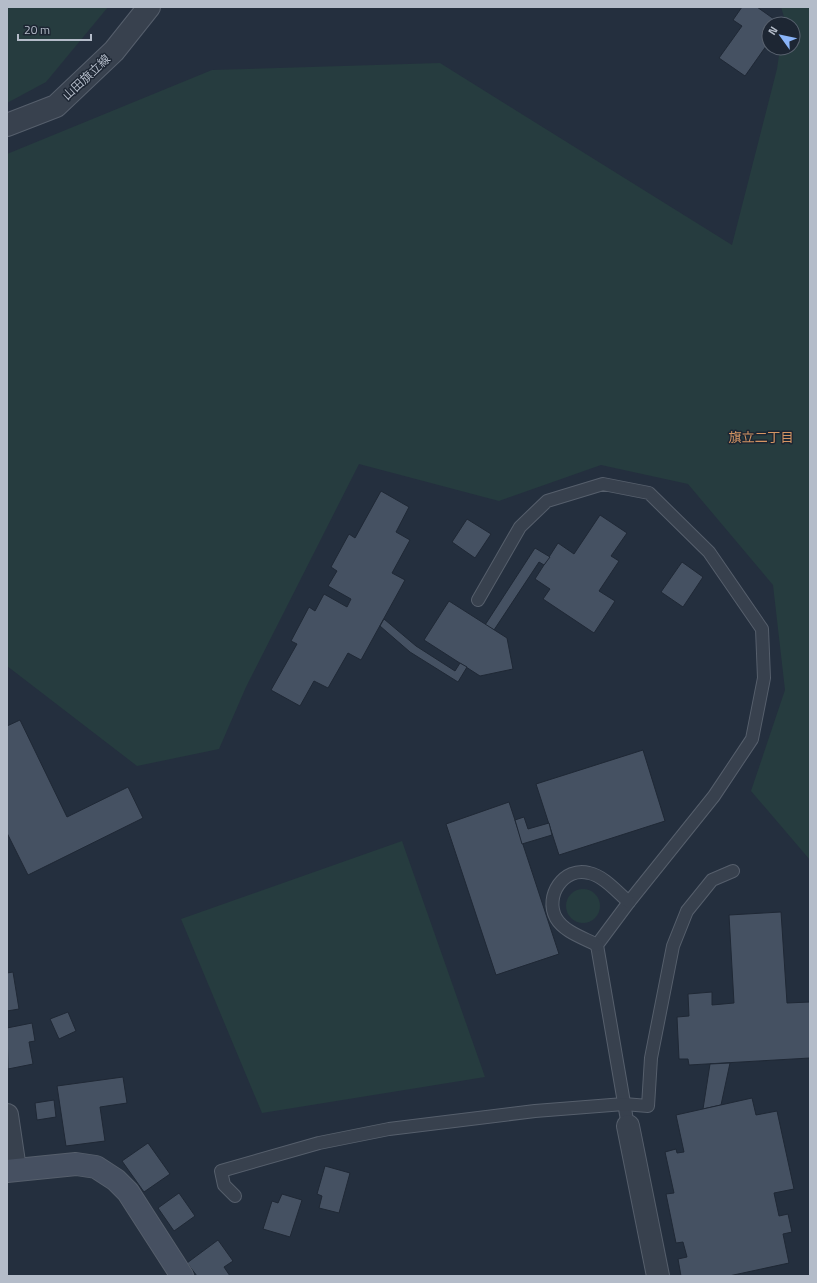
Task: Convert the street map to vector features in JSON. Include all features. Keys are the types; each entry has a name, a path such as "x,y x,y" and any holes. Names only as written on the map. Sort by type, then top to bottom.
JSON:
{"street":[{"name":"山田旗立線","path":"7,125 56,106 114,51 149,7"},
{"path":"7,1115 11,1170 76,1164 96,1167 116,1180 128,1192 182,1276"},
{"path":"628,1126 658,1276"}],"lane":[{"path":"478,600 520,527 547,501 603,484 649,493 709,552 762,629 764,678 752,739 714,796 629,902 597,945 628,1126"},
{"path":"235,1196 224,1185 222,1170 319,1143 389,1129 535,1111 624,1104 648,1106 651,1058 673,946 687,911 712,880 733,871"},
{"path":"597,945 563,927 557,919 553,910 552,900 555,890 560,882 578,872 589,872 598,876 629,902"}],"green space":[{"path":"7,7 108,7 46,82 7,103"},
{"path":"781,7 810,7 810,860 751,791 785,690 773,585 688,484 601,465 499,501 359,464 246,687 219,749 137,766 7,666 7,154 212,70 440,63 732,245 777,69 779,56 801,56 801,16 784,16"},
{"path":"402,841 485,1077 262,1113 181,919"},
{"path":"583,889 595,894 600,906 595,918 583,923 571,918 566,906 571,894"}],"building":[{"path":"742,7 757,7 770,16 761,16 761,53 745,76 719,58 742,26 733,20"},
{"path":"381,491 409,507 396,532 410,540 392,573 405,580 361,660 348,653 328,688 314,681 300,706 271,690 297,644 291,641 309,607 315,611 324,594 347,607 351,599 328,586 337,571 331,567 349,534 355,538"},
{"path":"600,515 627,533 611,556 619,561 599,591 615,601 594,633 543,599 550,589 535,579 558,543 574,554"},
{"path":"467,519 491,534 475,558 452,542"},
{"path":"535,548 550,557 544,565 539,562 494,630 485,625"},
{"path":"682,562 703,577 683,607 661,592"},
{"path":"449,601 507,638 513,669 480,676 424,640"},
{"path":"384,619 416,646 455,671 460,663 467,667 458,682 410,652 380,626"},
{"path":"20,720 67,817 128,787 143,818 28,875 7,833 7,726"},
{"path":"643,750 665,821 559,855 536,784"},
{"path":"509,802 559,954 496,975 446,824"},
{"path":"524,817 528,829 549,823 552,835 522,844 515,820"},
{"path":"781,912 787,1003 810,1002 810,1058 689,1065 688,1059 679,1059 677,1017 689,1016 688,994 712,992 712,1005 734,1003 729,915"},
{"path":"13,972 19,1009 7,1011 7,973"},
{"path":"68,1012 76,1031 59,1039 50,1019"},
{"path":"32,1023 35,1041 29,1042 33,1064 8,1069 7,1028"},
{"path":"730,1063 721,1105 703,1109 710,1064"},
{"path":"123,1077 127,1103 100,1107 105,1141 66,1146 57,1086"},
{"path":"752,1098 756,1115 777,1111 794,1189 774,1193 779,1216 788,1214 792,1232 783,1234 789,1263 729,1276 681,1276 678,1259 687,1257 683,1242 676,1243 666,1194 674,1193 665,1152 676,1149 677,1153 684,1152 676,1115"},
{"path":"54,1100 56,1117 37,1120 35,1103"},
{"path":"148,1143 170,1174 144,1192 122,1161"},
{"path":"325,1166 350,1173 339,1213 319,1208 322,1196 317,1194"},
{"path":"179,1193 195,1216 174,1231 158,1208"},
{"path":"282,1194 302,1200 290,1237 263,1229 272,1201 278,1203"},
{"path":"218,1240 233,1261 224,1267 230,1276 197,1276 187,1263"}],"district":[{"name":"旗立二丁目","path":"761,437"}]}
